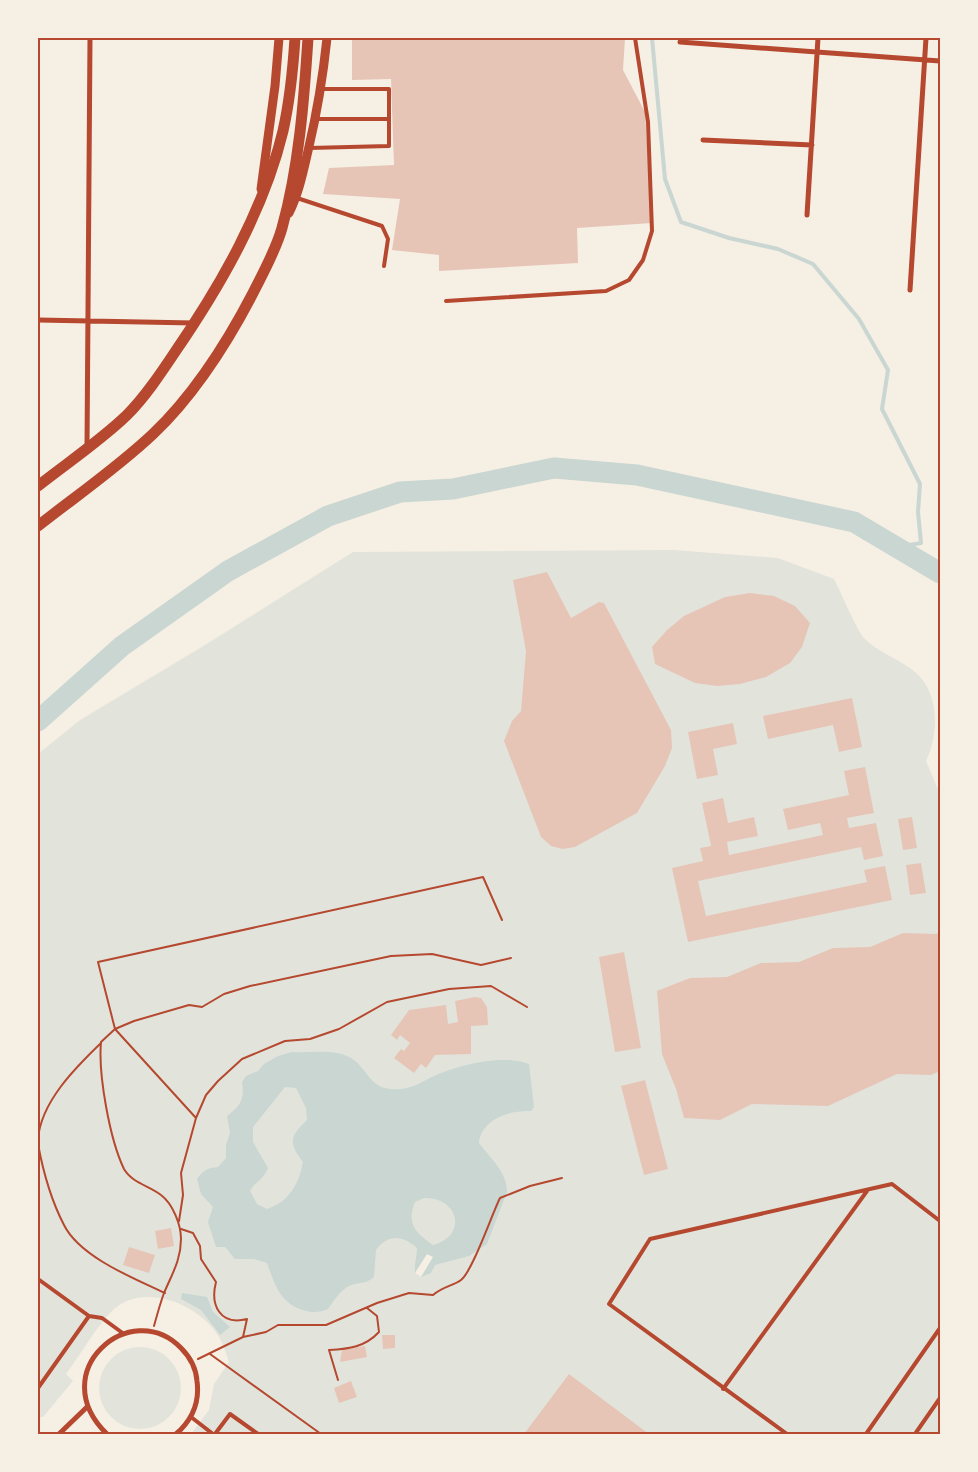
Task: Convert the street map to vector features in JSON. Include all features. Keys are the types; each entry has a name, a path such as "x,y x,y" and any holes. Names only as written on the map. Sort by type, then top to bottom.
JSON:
{"main road":[{"path":"38,486 127,415 162,371 195,323 244,236 259,203 283,132 291,87 295,38"},
{"path":"38,526 115,467 153,434 182,403 210,368 236,327 283,227 296,155 308,38"}],"street":[{"path":"87,447 90,38"},
{"path":"259,203 271,122 279,38"},
{"path":"283,227 296,198 316,119 322,89 327,38"},
{"path":"708,44 709,38"},
{"path":"808,215 818,38"},
{"path":"910,290 926,38"},
{"path":"680,42 940,61"},
{"path":"703,140 812,145"},
{"path":"38,320 195,323"},
{"path":"107,1434 95,1422 87,1407 84,1389 87,1371 95,1354 108,1342 124,1334 142,1331 160,1334 176,1343 192,1362 196,1373 199,1391 195,1409 176,1434"},
{"path":"59,1434 87,1407"}],"lane":[{"path":"446,301 606,291 629,280 643,260 652,232 648,122 635,38"},
{"path":"309,148 389,146 389,89 322,89"},
{"path":"316,119 389,119"},
{"path":"296,198 382,226 388,238 384,266"},
{"path":"787,1434 609,1304 650,1239 892,1184 940,1221"},
{"path":"723,1389 868,1190"},
{"path":"38,1279 89,1316 102,1318 124,1334"},
{"path":"38,1388 89,1316"},
{"path":"866,1434 940,1328"},
{"path":"915,1434 940,1398"},
{"path":"190,1417 214,1434 230,1414 258,1434"}],"path":[{"path":"196,1118 115,1029 98,962 483,877 502,920"},
{"path":"38,1139 39,1124 75,1068 115,1029 134,1020 188,1005 202,1007 224,994 250,986 391,956 432,954 481,965 511,958"},
{"path":"178,1221 183,1195 181,1173 196,1118 206,1095 242,1059 285,1041 310,1039 339,1029 387,1002 448,989 491,986 527,1007"},
{"path":"101,1042 100,1057 106,1101 113,1135 125,1170 139,1184 162,1196 178,1221 180,1228 179,1263 165,1293 152,1333"},
{"path":"38,1144 44,1175 64,1226 84,1247 113,1269 165,1293"},
{"path":"192,1362 243,1337 266,1332 278,1325 326,1325 366,1307 408,1293 433,1295 444,1286 461,1280 470,1268 500,1198 530,1186 562,1178"},
{"path":"180,1228 193,1233 200,1246 202,1259 216,1282 213,1294 214,1303 220,1313 229,1320 247,1319 243,1337"},
{"path":"338,1380 329,1350 365,1345 379,1332 377,1316 366,1307"},
{"path":"209,1354 321,1434"}],"shaded area":[{"path":"674,550 778,558 834,579 864,638 915,672 929,691 933,702 935,727 926,761 940,794 940,1434 191,1434 209,1410 214,1384 229,1362 224,1346 210,1325 184,1306 169,1300 153,1297 138,1298 123,1303 111,1312 93,1334 66,1374 73,1381 43,1417 38,1417 38,754 80,720 205,645 353,552"},
{"path":"292,1052 329,1052 343,1055 356,1062 375,1083 390,1089 410,1087 446,1071 470,1064 507,1060 529,1064 534,1107 531,1111 506,1114 491,1122 481,1135 479,1143 501,1172 507,1192 487,1244 469,1256 435,1265 431,1273 421,1277 415,1273 417,1248 401,1239 390,1239 385,1241 376,1250 374,1277 347,1287 328,1309 316,1312 297,1308 282,1296 277,1289 267,1263 254,1259 235,1259 225,1247 216,1247 208,1222 213,1207 201,1194 197,1179 206,1170 218,1167 226,1158 226,1145 230,1133 227,1116 235,1109 242,1098 242,1082 246,1076 258,1071 264,1064 278,1056","holes":["285,1087 296,1088 306,1108 307,1120 294,1135 293,1140 295,1150 303,1162 299,1178 292,1191 281,1202 267,1209 257,1204 250,1191 264,1176 268,1168 253,1142 253,1127","424,1198 436,1199 445,1204 455,1218 455,1226 451,1234 433,1245 417,1232 412,1222 412,1210 415,1202"]},
{"path":"182,1293 207,1297 213,1312 230,1327 220,1335 201,1310 181,1299"},
{"path":"132,1347 148,1347 163,1354 174,1365 181,1380 178,1404 169,1417 148,1429 132,1429 117,1422 106,1411 99,1396 99,1380 106,1365 117,1354"}],"pier":[{"path":"427,1254 433,1257 421,1277 415,1273"}],"building":[{"path":"352,38 625,38 623,70 645,112 652,223 577,228 578,263 439,271 439,255 392,250 400,199 323,194 329,168 394,165 391,79 352,80"},
{"path":"547,572 571,618 599,602 604,603 671,730 672,748 665,766 637,813 575,847 563,849 551,846 541,837 504,741 512,721 521,711 526,651 513,580"},
{"path":"750,593 774,596 795,606 810,623 802,647 790,663 766,677 740,684 717,686 695,683 655,664 652,647 667,630 684,616 725,597"},
{"path":"852,698 862,747 839,752 833,725 768,739 763,716"},
{"path":"733,723 737,744 713,749 718,775 697,779 688,732"},
{"path":"865,767 874,813 847,818 849,828 876,823 883,856 864,860 861,847 698,881 706,916 867,882 864,870 885,866 892,900 688,942 672,868 703,861 700,848 711,846 702,803 723,798 728,823 754,817 758,836 727,842 729,855 823,835 820,823 788,830 783,809 849,795 844,771"},
{"path":"912,817 917,848 903,850 898,819"},
{"path":"921,863 926,893 910,895 906,865"},
{"path":"940,932 940,1071 931,1075 897,1074 828,1106 752,1104 720,1120 684,1118 676,1089 662,1054 657,991 690,978 727,977 761,963 799,962 833,948 870,947 903,933 936,934"},
{"path":"624,952 641,1048 615,1052 599,957"},
{"path":"475,997 481,998 487,1007 488,1025 471,1026 471,1054 435,1055 426,1068 421,1064 414,1073 394,1058 401,1049 404,1051 410,1043 400,1035 397,1040 391,1035 409,1010 446,1005 448,1024 458,1022 455,1001"},
{"path":"645,1080 668,1169 644,1175 621,1086"},
{"path":"171,1228 174,1246 158,1249 155,1231"},
{"path":"129,1247 155,1255 149,1273 123,1265"},
{"path":"382,1335 395,1335 395,1348 383,1349"},
{"path":"365,1346 367,1357 340,1362 342,1350"},
{"path":"569,1374 649,1434 524,1434"},
{"path":"351,1381 357,1397 339,1403 334,1388"}],"waterway":[{"path":"652,38 665,179 681,222 729,238 778,249 813,264 859,319 888,370 882,409 920,484 918,512 921,543 898,547"},
{"path":"38,721 122,646 228,571 328,516 400,492 453,489 554,468 637,475 854,522 940,573"}]}
